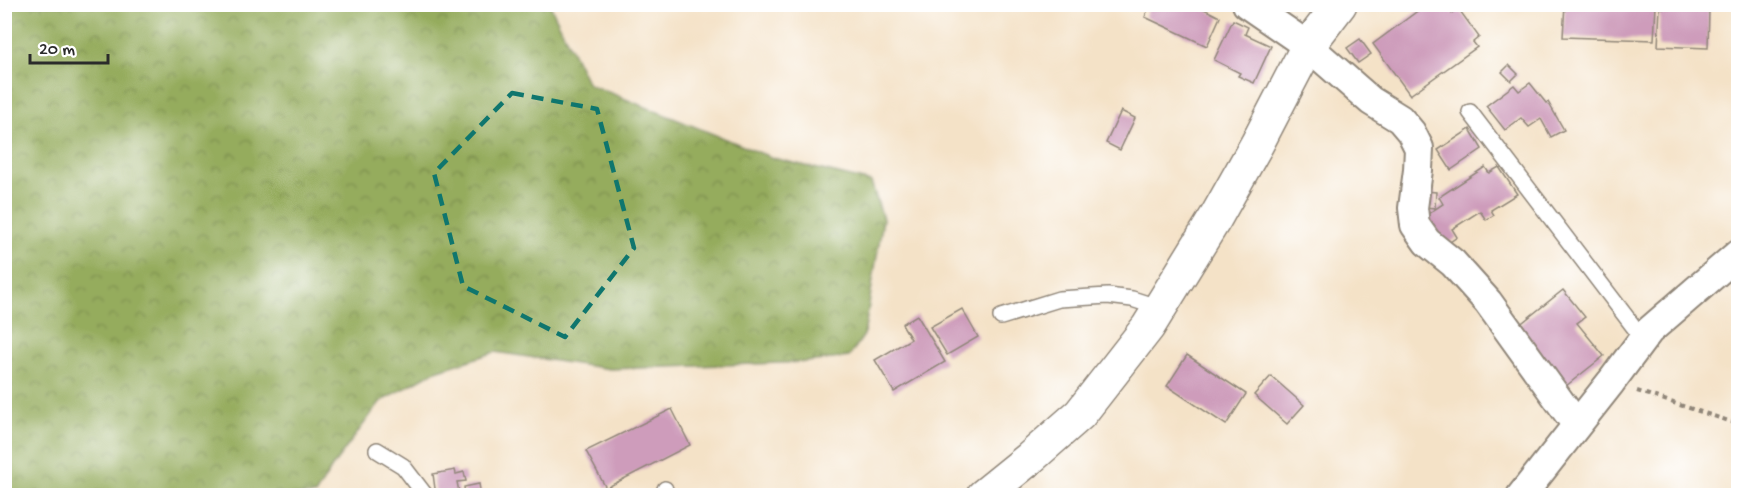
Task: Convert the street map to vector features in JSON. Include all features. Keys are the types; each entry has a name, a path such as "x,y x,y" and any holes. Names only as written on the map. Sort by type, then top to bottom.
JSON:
{"street":[{"path":"1247,4 1308,46 1371,101 1400,119 1411,132 1419,148 1413,208 1415,225 1427,242 1453,263 1488,302 1576,424"},
{"path":"983,495 1080,414 1137,343 1228,196 1308,46 1340,4"},
{"path":"1521,495 1649,331 1738,254"}],"lane":[{"path":"1470,112 1643,339"},
{"path":"1001,317 1069,298 1108,296 1132,298 1160,308"},
{"path":"376,450 403,466 426,495"}],"path":[{"path":"1611,382 1738,424"}],"highlighted area":[{"path":"512,93 597,109 634,248 565,337 463,286 434,173"}],"green space":[{"path":"4,5 550,5 588,84 773,158 871,182 883,219 864,335 849,357 806,362 610,369 495,352 433,372 380,402 332,467 315,495 5,495"}],"building":[{"path":"1150,4 1194,4 1220,17 1207,46 1145,17"},
{"path":"1427,4 1446,4 1452,13 1458,8 1479,37 1473,42 1477,47 1410,95 1373,44"},
{"path":"1565,4 1656,6 1654,40 1563,37"},
{"path":"1660,8 1709,10 1708,48 1658,46"},
{"path":"1233,20 1248,27 1245,34 1271,46 1254,83 1238,76 1240,73 1214,60"},
{"path":"1360,39 1371,54 1358,63 1347,48"},
{"path":"1509,65 1518,74 1511,81 1502,72"},
{"path":"1530,83 1546,103 1548,102 1564,130 1551,137 1541,119 1529,127 1521,118 1505,130 1486,106 1514,85 1519,91"},
{"path":"1121,111 1135,118 1120,150 1106,143"},
{"path":"1470,129 1482,149 1451,170 1438,150"},
{"path":"1485,167 1489,173 1499,167 1517,194 1491,210 1494,215 1486,220 1480,211 1452,229 1457,237 1447,244 1423,217 1443,204 1439,197"},
{"path":"1425,191 1436,192 1435,208 1424,207"},
{"path":"1563,290 1585,317 1577,323 1604,356 1566,386 1518,326"},
{"path":"962,309 978,337 947,355 930,327"},
{"path":"917,315 945,362 894,392 875,360 911,339 902,324"},
{"path":"1187,355 1246,394 1226,425 1167,386"},
{"path":"1271,376 1304,405 1287,424 1254,395"},
{"path":"672,409 690,445 606,488 586,451"},
{"path":"455,470 456,474 464,472 466,481 457,482 459,492 436,496 433,474"},
{"path":"479,484 481,496 465,496 464,487"}]}
